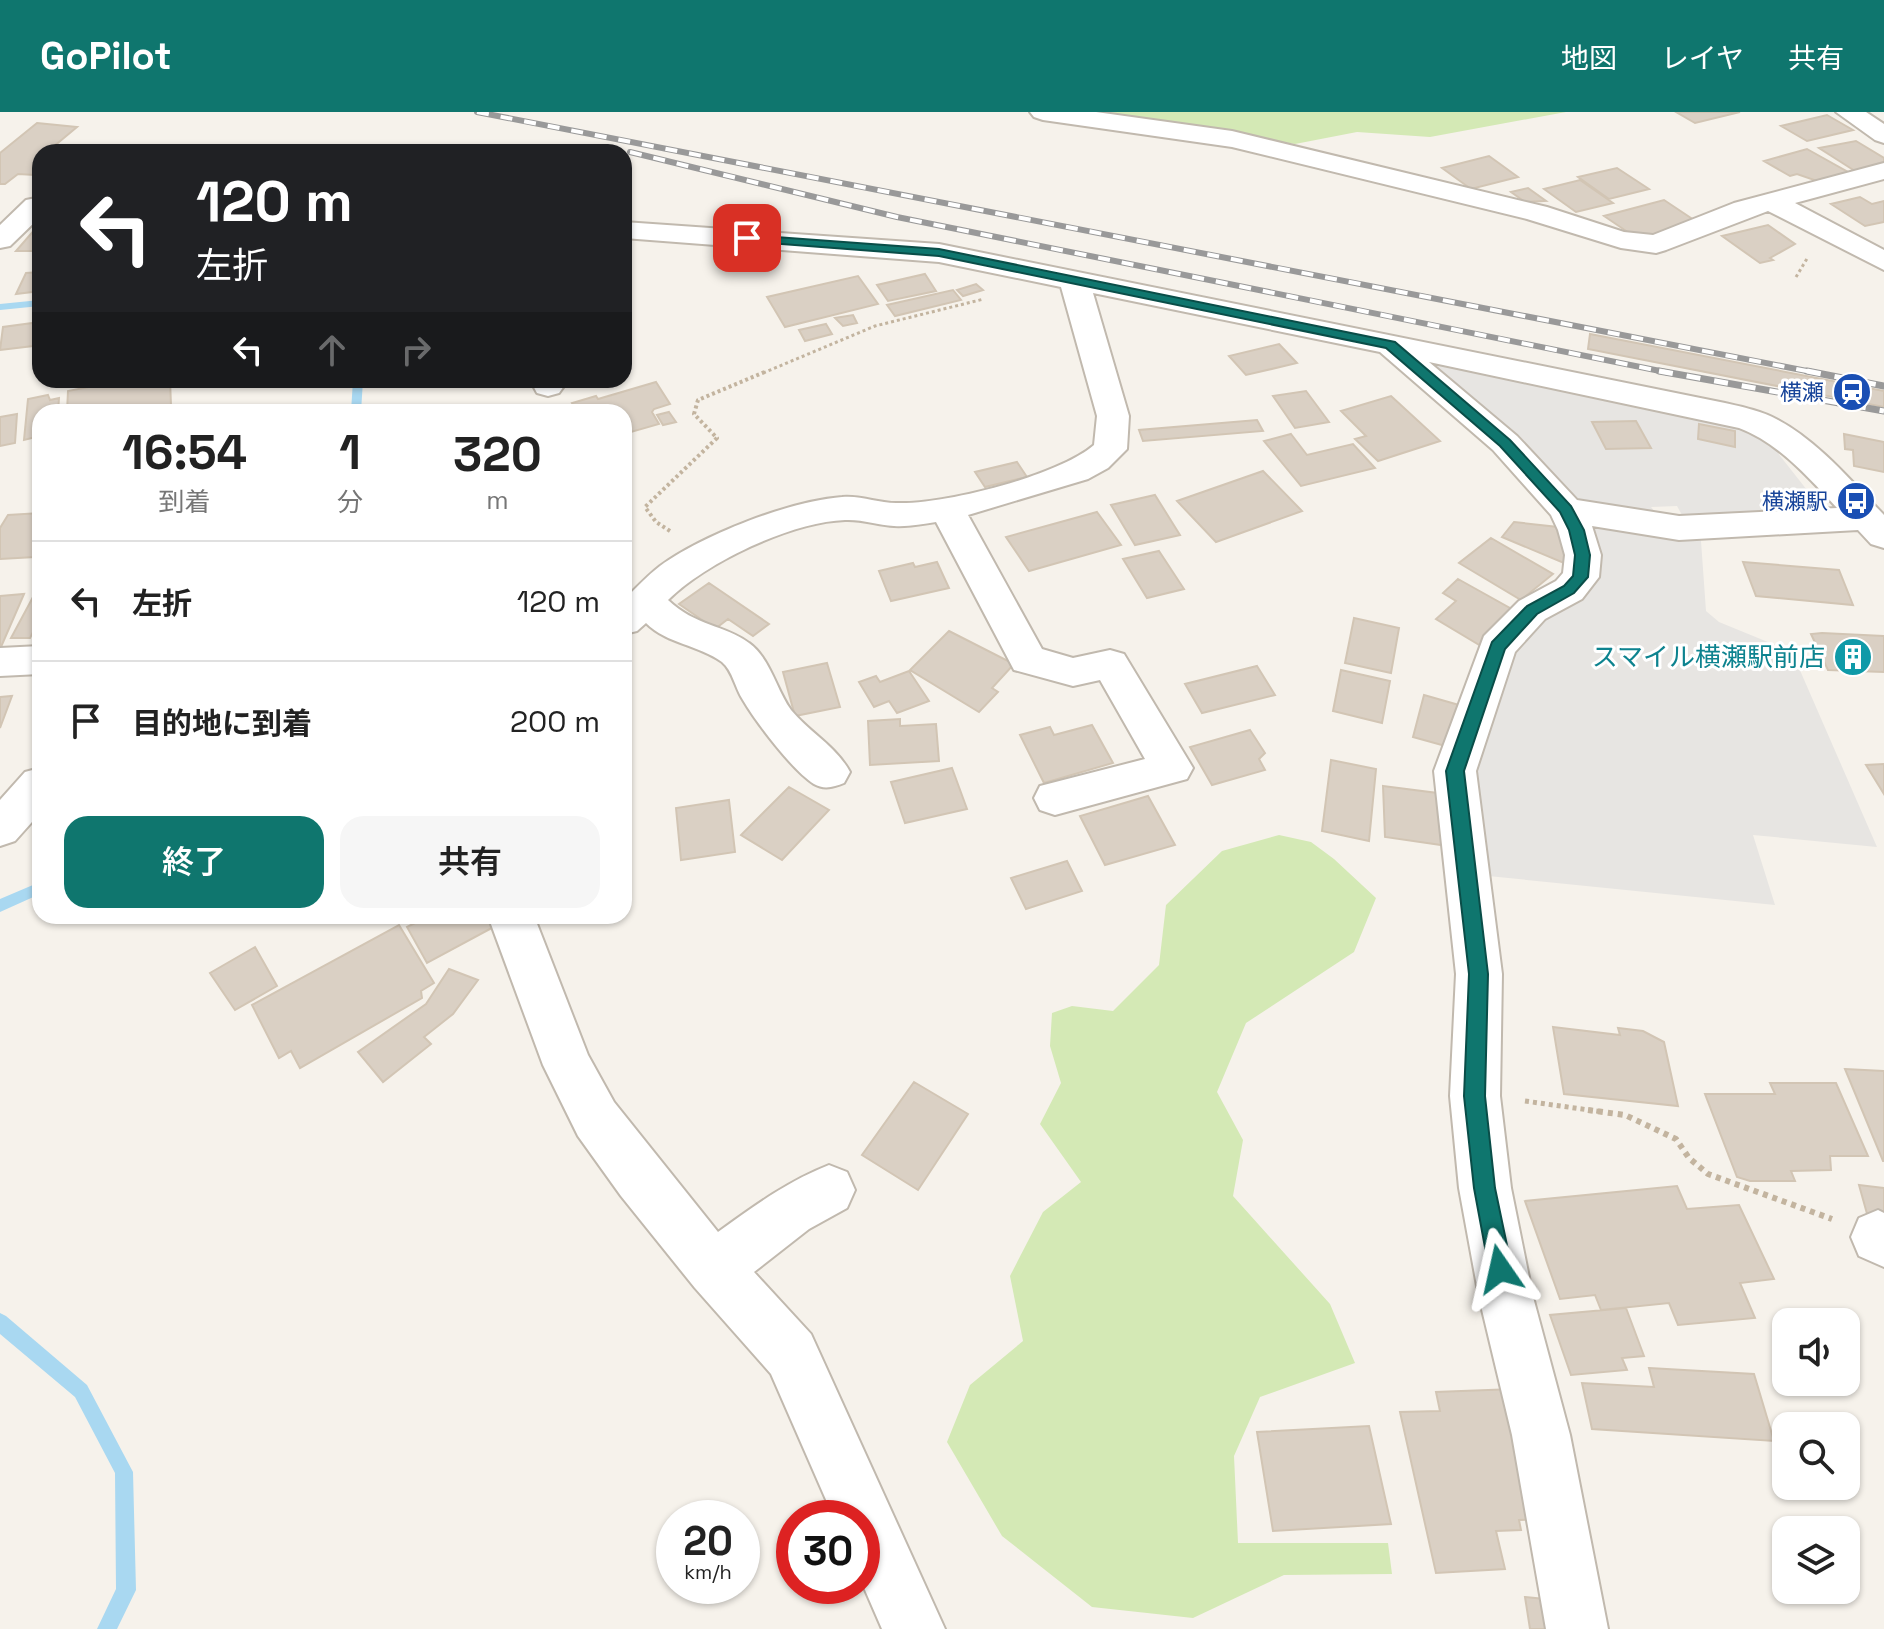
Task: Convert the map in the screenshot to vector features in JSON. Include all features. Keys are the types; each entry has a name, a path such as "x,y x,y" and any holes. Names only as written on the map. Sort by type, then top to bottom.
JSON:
{"street":[{"path":"1043,112 1232,139 1308,155 1537,213 1621,240 1656,244 1770,201 1884,171"},
{"path":"1849,112 1884,135"},
{"path":"1770,201 1884,261"},
{"path":"0,202 32,205"},
{"path":"0,240 32,211"},
{"path":"632,231 900,248 1074,280 1750,420 1780,436 1803,455 1875,527"},
{"path":"636,612 671,577 702,557 812,514 841,508 895,515 947,509 1091,465 1110,449 1113,416 1074,280"},
{"path":"1390,345 1505,443 1566,510 1583,555 1581,577 1569,590 1532,610 1498,646 1455,771 1479,974 1475,1096 1485,1188 1500,1266 1541,1435 1577,1629"},
{"path":"947,509 1028,660 1073,672 1110,664 1172,768 1055,798"},
{"path":"1566,510 1679,528 1875,527"},
{"path":"636,612 666,620 735,652 749,668 757,690 779,723 829,772"},
{"path":"0,662 32,660"},
{"path":"0,829 32,793"},
{"path":"514,924 557,1042 596,1119 639,1178 714,1269 791,1354 914,1629"},
{"path":"714,1269 790,1211 829,1190"}],"path":[{"path":"702,557 685,540 656,522 645,507 717,438 694,414 698,400 875,326 993,297"},
{"path":"1475,1096 1625,1115 1676,1139 1689,1158 1708,1174 1881,1239"}],"green space":[{"path":"1088,112 1566,112 1430,137 1357,132 1295,144"},
{"path":"1279,835 1311,842 1376,898 1354,952 1246,1023 1217,1092 1243,1140 1233,1196 1330,1304 1355,1363 1260,1397 1234,1456 1238,1543 1388,1543 1392,1574 1284,1575 1193,1618 1092,1607 1002,1536 947,1442 970,1385 1023,1341 1010,1276 1043,1212 1081,1182 1040,1124 1061,1083 1050,1046 1052,1013 1072,1006 1113,1011 1159,965 1166,905 1222,851"}],"shaded area":[{"path":"1419,361 1735,427 1766,442 1777,452 1818,504 1811,509 1682,515 1677,506 1651,507 1660,518 1575,505"},
{"path":"1586,523 1690,534 1701,541 1706,611 1719,622 1792,652 1877,847 1753,835 1775,905 1478,875 1468,765 1507,649 1538,615 1568,602"}],"building":[{"path":"1676,112 1740,112 1695,123"},
{"path":"1827,115 1853,130 1807,141 1781,126"},
{"path":"37,123 77,127 57,144 32,144 32,175 18,174 5,184 0,184 0,153"},
{"path":"1856,141 1884,158 1884,165 1855,171 1819,148"},
{"path":"1807,149 1848,172 1817,181 1797,174 1790,176 1764,161"},
{"path":"1489,156 1518,177 1471,189 1442,168"},
{"path":"1617,168 1649,189 1609,199 1578,177"},
{"path":"1580,180 1613,203 1576,212 1544,189"},
{"path":"1528,188 1546,201 1525,202 1511,192"},
{"path":"1860,197 1872,204 1884,201 1884,222 1865,226 1831,204"},
{"path":"1664,200 1700,224 1638,239 1604,216"},
{"path":"1768,225 1795,244 1770,258 1773,260 1760,263 1722,236"},
{"path":"32,233 32,251 16,251"},
{"path":"26,273 32,273 32,292 16,294"},
{"path":"925,274 936,291 888,301 877,285"},
{"path":"858,276 878,304 785,327 767,297"},
{"path":"976,284 983,290 963,296 957,290"},
{"path":"953,290 961,300 895,316 887,305"},
{"path":"853,315 857,323 843,326 835,318"},
{"path":"32,323 32,346 0,350 3,327"},
{"path":"826,324 832,334 805,341 799,330"},
{"path":"1590,334 1884,391 1884,407 1588,349"},
{"path":"1279,344 1297,363 1246,375 1229,356"},
{"path":"656,382 670,404 652,412 659,424 632,432 632,404 572,403 596,396 598,399"},
{"path":"83,388 170,388 171,404 67,404 68,391"},
{"path":"1306,391 1329,422 1295,428 1273,396"},
{"path":"48,395 50,400 59,398 59,404 32,404 32,438 24,440 28,399"},
{"path":"1391,396 1440,441 1378,461 1355,439 1366,436 1341,411"},
{"path":"669,412 676,422 663,425 657,415"},
{"path":"17,414 15,443 0,446 0,417"},
{"path":"1257,420 1263,431 1143,441 1139,430"},
{"path":"1636,421 1651,448 1606,449 1592,422"},
{"path":"1699,424 1735,431 1735,447 1698,439"},
{"path":"1291,434 1307,455 1353,444 1375,468 1301,486 1264,441"},
{"path":"1844,434 1884,442 1884,472 1854,466 1853,450 1845,449"},
{"path":"1017,462 1027,477 985,487 975,472"},
{"path":"1263,471 1302,511 1216,542 1177,501"},
{"path":"1155,495 1180,535 1135,545 1111,505"},
{"path":"1097,512 1121,545 1029,571 1006,537"},
{"path":"32,514 32,557 0,559 0,528 8,515"},
{"path":"1514,522 1567,528 1576,568 1502,537"},
{"path":"1491,538 1553,574 1521,600 1459,563"},
{"path":"1159,551 1184,589 1147,598 1123,559"},
{"path":"937,562 949,588 891,601 879,571 913,563 915,567"},
{"path":"1743,562 1839,570 1853,605 1756,596"},
{"path":"1458,579 1517,612 1481,646 1436,619 1456,601 1443,593"},
{"path":"709,583 769,624 753,636 728,619 715,629 679,604"},
{"path":"24,594 1,647 0,647 0,596"},
{"path":"32,599 30,638 11,638"},
{"path":"1354,618 1399,628 1391,673 1345,663"},
{"path":"949,631 1014,664 992,688 998,692 979,712 910,670"},
{"name":"スマイル横瀬駅前店","path":"1811,634 1884,636 1884,672 1828,670"},
{"path":"827,663 840,707 795,716 783,672"},
{"path":"1257,666 1275,695 1202,713 1185,684"},
{"path":"1341,670 1390,681 1382,723 1333,711"},
{"path":"909,671 929,701 897,713 889,701 874,707 859,682 876,676 880,682"},
{"path":"1424,695 1459,705 1449,747 1413,737"},
{"path":"12,696 0,728 0,697"},
{"path":"900,719 900,726 936,724 939,761 870,765 868,721"},
{"path":"1092,725 1113,763 1044,783 1020,735 1050,727 1054,735"},
{"path":"1250,730 1265,753 1259,759 1265,770 1212,785 1190,747"},
{"path":"1331,760 1376,769 1369,841 1322,831"},
{"path":"1884,764 1884,794 1866,765"},
{"path":"952,768 967,809 905,823 891,782"},
{"path":"1383,786 1445,794 1448,846 1385,837"},
{"path":"789,787 829,810 782,860 741,835"},
{"path":"1148,796 1175,845 1105,865 1080,816"},
{"path":"729,800 735,852 681,860 676,808"},
{"path":"1067,861 1082,891 1026,909 1011,878"},
{"path":"413,924 499,924 427,963 407,927"},
{"path":"399,925 434,983 421,991 422,998 300,1068 291,1051 279,1058 252,1005"},
{"path":"255,947 277,986 235,1010 210,973"},
{"path":"449,969 478,980 453,1014 424,1037 431,1044 383,1082 358,1052 426,1004"},
{"path":"1553,1027 1620,1035 1618,1028 1643,1031 1664,1042 1678,1106 1564,1094"},
{"path":"1845,1069 1884,1071 1884,1161 1883,1161"},
{"path":"914,1082 968,1114 918,1190 862,1155"},
{"path":"1770,1083 1836,1083 1868,1156 1830,1156 1831,1170 1791,1171 1795,1181 1750,1181 1737,1177 1705,1094 1775,1094"},
{"path":"1859,1185 1884,1188 1884,1229 1871,1228"},
{"path":"1677,1186 1687,1209 1739,1205 1774,1279 1740,1283 1755,1318 1678,1325 1669,1303 1601,1310 1595,1295 1560,1299 1525,1201"},
{"path":"1626,1308 1644,1356 1622,1358 1627,1370 1571,1375 1550,1315"},
{"path":"1649,1368 1754,1374 1772,1441 1592,1429 1582,1383 1654,1387"},
{"path":"1514,1389 1550,1519 1519,1520 1521,1530 1496,1531 1505,1569 1436,1573 1400,1412 1440,1411 1436,1392"},
{"path":"1369,1426 1391,1524 1273,1531 1257,1432"},
{"path":"1525,1597 1555,1600 1559,1629 1530,1629"}],"waterway":[{"path":"0,307 32,304"},
{"path":"356,404 358,388"},
{"path":"0,906 32,892"},
{"path":"0,1322 81,1391 124,1472 126,1590 107,1629"}],"railway":[{"path":"477,112 1817,373"},
{"path":"632,152 897,217 1668,373"},
{"path":"1659,371 1668,373"},
{"path":"1807,371 1884,386"},
{"path":"1668,373 1884,411"}],"place":[{"name":"横瀬","path":"1852,392"},
{"name":"横瀬駅","path":"1856,501"},
{"name":"スマイル横瀬駅前店","path":"1853,657"}],"route":[{"path":"747,238 939,253 1390,345 1505,443 1566,510 1583,555 1581,577 1569,590 1532,610 1498,646 1455,771 1479,974 1475,1096 1485,1188 1500,1269"}]}
